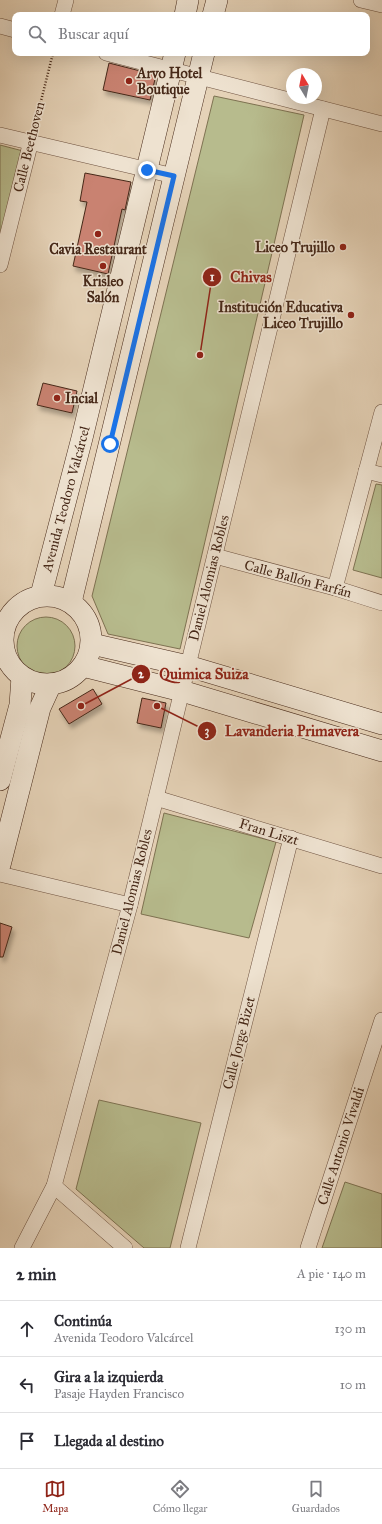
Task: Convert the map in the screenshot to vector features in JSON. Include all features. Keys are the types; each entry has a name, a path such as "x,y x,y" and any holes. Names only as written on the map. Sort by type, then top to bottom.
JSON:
{"street":[{"path":"63,12 66,0"},
{"path":"186,12 188,0"},
{"path":"214,12 217,0"},
{"path":"362,0 382,5"},
{"path":"0,26 12,29"},
{"path":"131,56 173,61 198,77 382,124"},
{"name":"Avenida Teodoro Valcárcel","path":"71,602 203,56"},
{"name":"Avenida Teodoro Valcárcel","path":"41,595 82,438 173,61"},
{"name":"Daniel Alomias Robles","path":"22,1248 54,1186 130,905 323,109"},
{"path":"0,135 174,176"},
{"name":"Calle Beethoven","path":"0,265 31,142"},
{"path":"335,588 382,412"},
{"path":"82,438 110,444"},
{"path":"366,471 382,475"},
{"name":"Calle Ballón Farfán","path":"215,556 382,602"},
{"path":"41,595 56,596 71,602 88,620 91,632 92,644 89,656 83,666 74,675 63,682 51,684 36,683 22,677 13,669 6,658 2,646 1,633 8,619 16,607 28,599 41,595"},
{"path":"92,644 188,666 382,724"},
{"path":"83,666 182,691 382,751"},
{"path":"0,780 20,704 22,677"},
{"path":"0,865 40,708 51,684"},
{"name":"Fran Liszt","path":"156,798 382,866"},
{"name":"Calle Jorge Bizet","path":"188,1248 291,838"},
{"path":"0,874 130,905"},
{"name":"Calle Antonio Vivaldi","path":"308,1248 382,1020"},
{"path":"54,1186 125,1248"}],"path":[{"name":"Calle Beethoven","path":"31,142 52,56"}],"green space":[{"path":"214,96 304,115 180,649 108,634 92,596"},
{"path":"0,145 23,151 0,242"},
{"path":"376,484 382,485 382,578 353,570"},
{"path":"40,617 52,617 67,625 75,640 75,652 67,667 52,675 40,675 25,667 17,652 17,640 25,625"},
{"path":"164,813 276,842 249,938 141,914"},
{"path":"99,1100 201,1123 170,1248 144,1248 76,1189"},
{"path":"345,1182 382,1194 382,1248 322,1248"}],"building":[{"name":"Arvo Hotel Boutique","path":"109,63 156,75 150,100 103,90"},
{"path":"85,173 131,182 125,210 122,209 108,274 73,266 87,202 80,201"},
{"name":"Incial","path":"43,383 77,391 72,413 37,405"},
{"path":"93,689 102,704 69,724 59,709"},
{"path":"142,698 166,703 161,728 137,723"},
{"path":"0,923 12,927 3,957 0,957"}],"place":[{"name":"Arvo Hotel Boutique","path":"129,81"},
{"name":"Cavia Restaurant","path":"98,234"},
{"name":"Liceo Trujillo","path":"343,247"},
{"name":"Krisleo Salón","path":"103,266"},
{"name":"Institución Educativa Liceo Trujillo","path":"351,315"},
{"name":"Chivas","path":"200,355"},
{"name":"Incial","path":"57,398"},
{"name":"Quimica Suiza","path":"81,706"},
{"name":"Lavanderia Primavera","path":"157,706"}],"route":[{"path":"110,444 174,176 147,170"}]}
